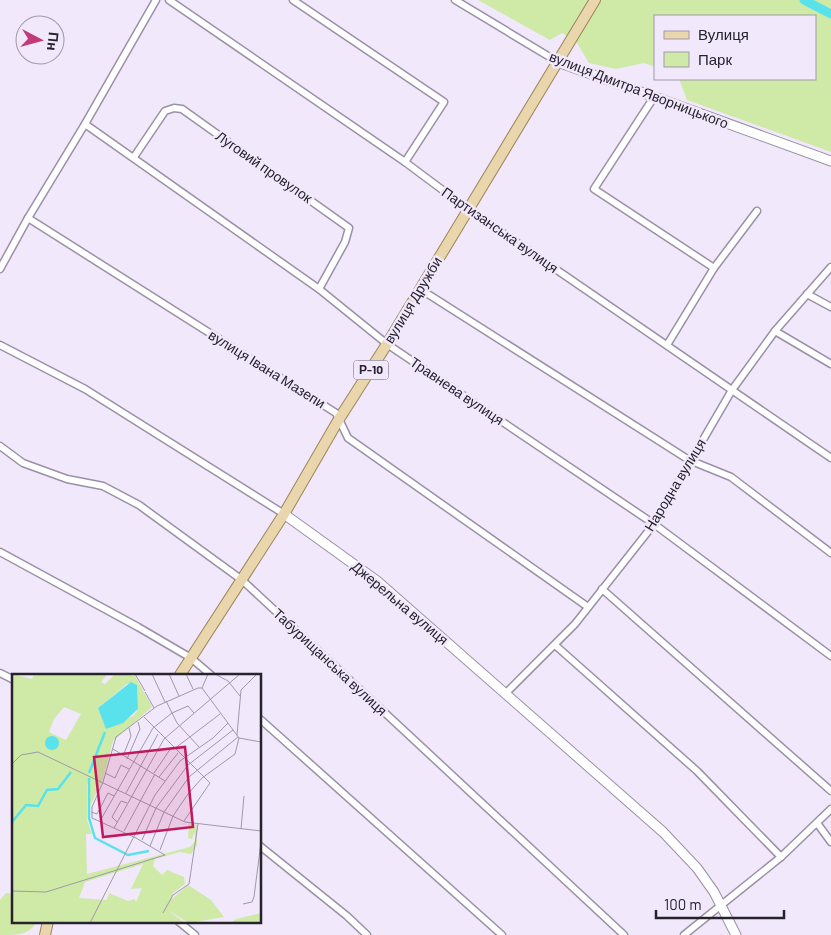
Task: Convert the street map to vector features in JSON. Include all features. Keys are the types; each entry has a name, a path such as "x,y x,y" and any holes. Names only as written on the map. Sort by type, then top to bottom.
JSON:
{"main road":[{"name":"вулиця Дружби","path":"181,674 284,514 339,419 387,344 595,0"},
{"path":"44,935 48,922"}],"street":[{"path":"0,269 156,0"},
{"name":"Партизанська вулиця","path":"169,0 405,162 468,209 831,458"},
{"path":"293,0 444,102 405,162"},
{"name":"вулиця Дмитра Яворницького","path":"454,0 558,62 831,162"},
{"path":"654,97 594,189 714,268"},
{"name":"Луговий провулок","path":"134,157 165,111 174,108 182,110 349,228 345,242 319,290"},
{"name":"Травнева вулиця","path":"85,124 319,290 387,344 654,524 831,656"},
{"path":"667,345 714,268 757,211"},
{"name":"вулиця Івана Мазепи","path":"28,218 336,413 348,438 588,607"},
{"name":"Народна вулиця","path":"506,693 555,645 654,524 732,390 775,331 831,267"},
{"path":"420,289 690,460 731,477 831,553"},
{"path":"807,294 831,307"},
{"path":"775,331 831,364"},
{"name":"Джерельна вулиця","path":"0,345 85,389 284,514 378,581 663,832 697,868 714,892 736,935"},
{"name":"Табурищанська вулиця","path":"0,446 23,463 67,479 104,486 139,505 242,580 624,935"},
{"path":"0,552 138,627 191,658 210,674"},
{"path":"602,589 831,791"},
{"path":"555,645 697,771 781,857"},
{"path":"0,673 12,679"},
{"path":"261,720 502,935"},
{"path":"684,935 781,857 831,809"},
{"path":"817,823 831,842"},
{"path":"261,847 347,916 367,935"},
{"path":"179,922 195,935"}],"green space":[{"path":"478,0 831,0 831,152 687,100 679,80 816,80 816,15 654,15 654,67 644,63 616,69 589,63 577,43 562,33 550,40"},
{"path":"6,893 12,894 12,922 36,922 34,926 27,932 0,935 0,900"}],"waterway":[{"path":"804,0 831,14"}]}
